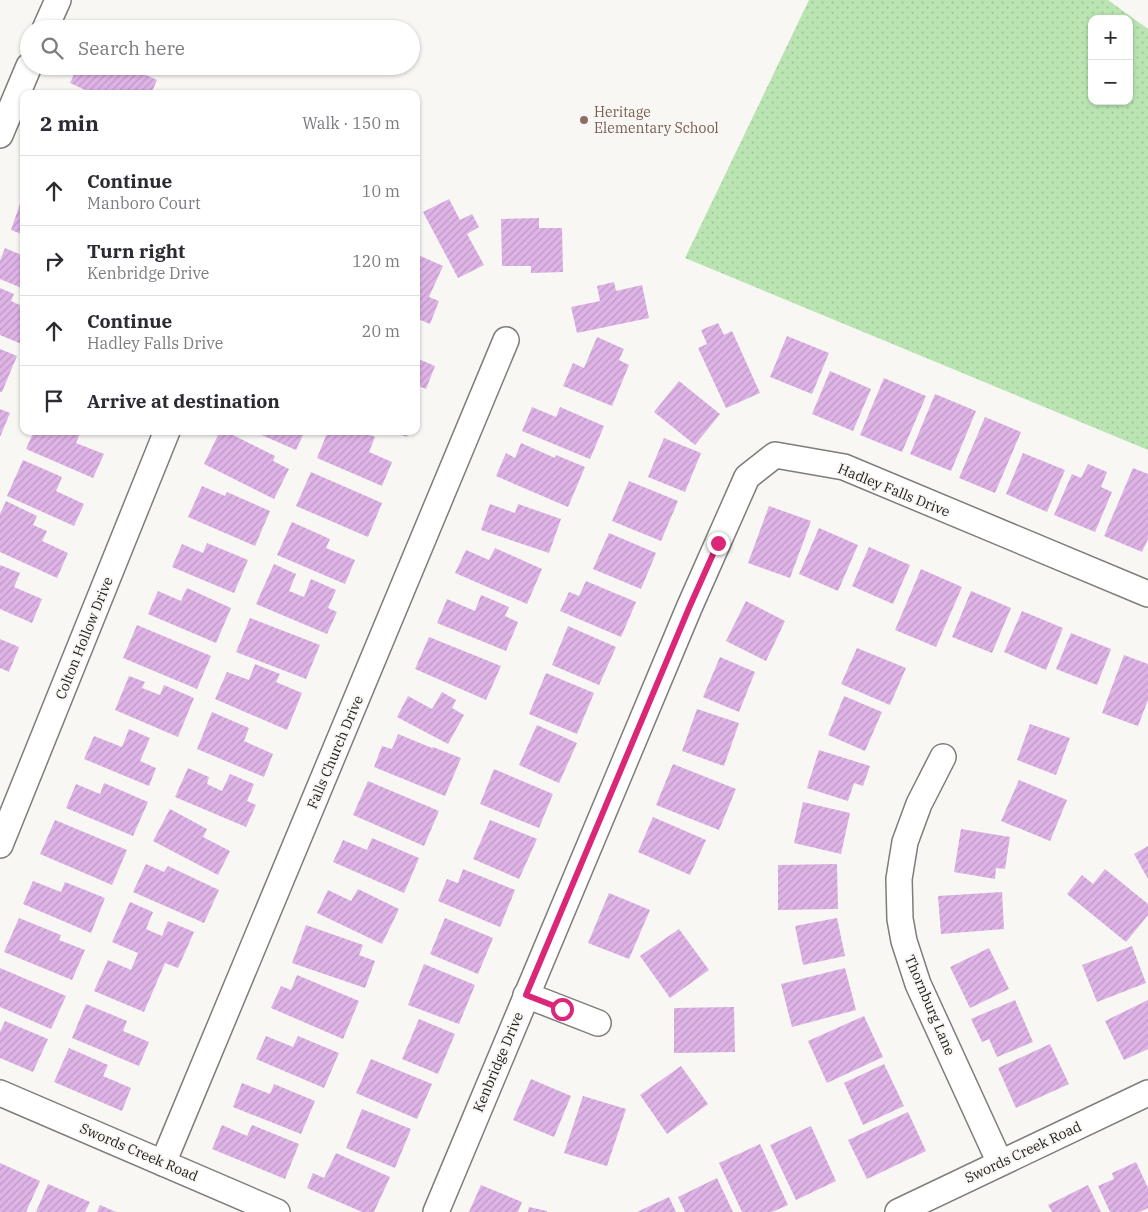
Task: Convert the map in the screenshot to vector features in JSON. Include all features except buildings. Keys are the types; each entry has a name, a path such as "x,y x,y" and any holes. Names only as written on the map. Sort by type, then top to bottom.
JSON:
{"street":[{"path":"49,20 58,0"},
{"path":"0,135 25,75"},
{"name":"Falls Church Drive","path":"163,1163 506,340"},
{"name":"Colton Hollow Drive","path":"0,845 166,435"},
{"name":"Hadley Falls Drive","path":"689,608 746,477 775,455 844,467 1148,594"},
{"name":"Kenbridge Drive","path":"436,1212 689,608"},
{"name":"Thornburg Lane","path":"943,757 919,804 905,842 899,879 900,919 906,948 918,984 1000,1163"},
{"path":"526,995 598,1023"},
{"name":"Swords Creek Road","path":"0,1093 277,1212"},
{"name":"Swords Creek Road","path":"898,1212 1148,1093"}],"green space":[{"path":"809,0 1108,0 1129,15 1088,15 1088,105 1133,105 1133,18 1148,29 1148,450 685,258"}],"place":[{"name":"Heritage Elementary School","path":"584,120"}],"route":[{"path":"562,1009 526,995 718,543"}]}
